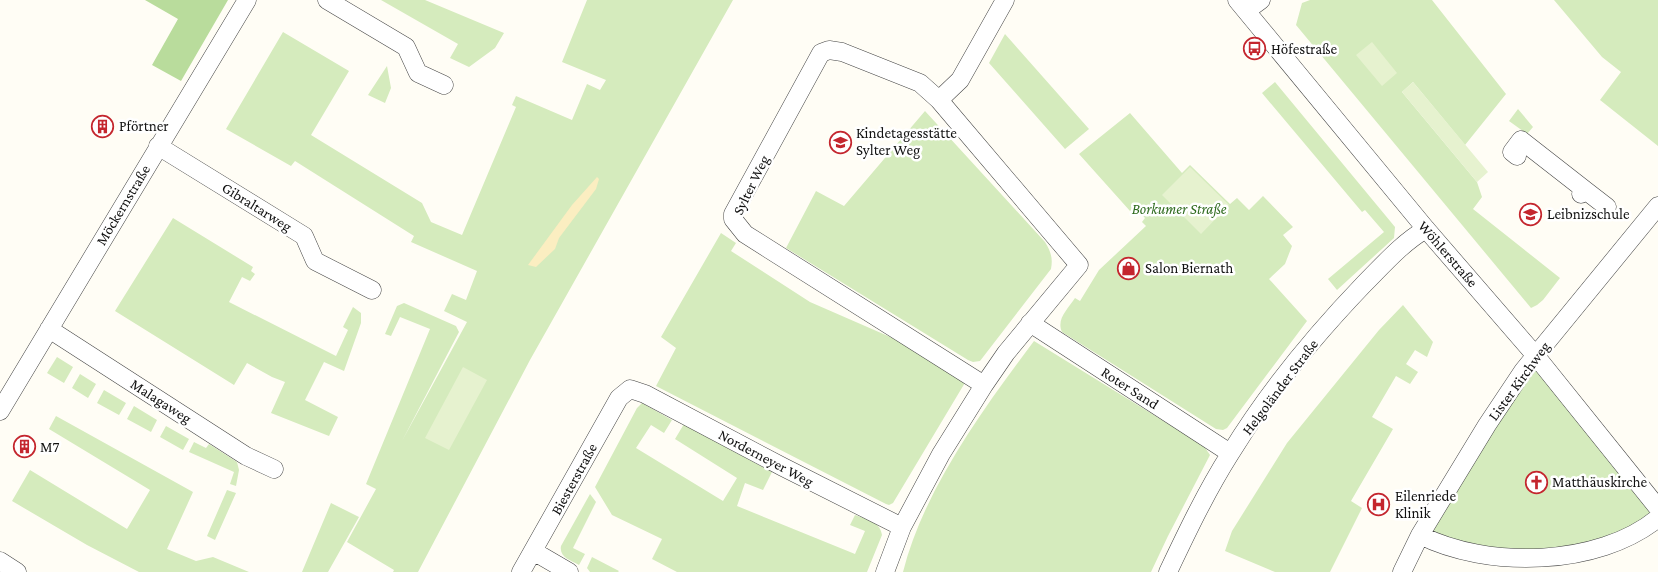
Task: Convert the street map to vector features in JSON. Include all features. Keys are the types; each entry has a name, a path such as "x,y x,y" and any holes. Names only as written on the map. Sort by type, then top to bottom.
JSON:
{"street":[{"name":"Möckernstraße","path":"0,411 247,0"},
{"path":"328,0 406,48 418,73 444,85"},
{"path":"885,572 902,527 941,454 984,385 1006,352 1078,265 939,100 960,80 1004,0"},
{"path":"1242,6 1261,0"},
{"name":"Wöhlerstraße","path":"1242,6 1426,229 1535,355 1658,508"},
{"name":"Sylter Weg","path":"939,100 920,83 851,55 829,50 821,53 738,205 733,219 745,234 984,385"},
{"path":"1516,156 1512,152 1521,140 1583,192 1607,207"},
{"name":"Gibraltarweg","path":"158,146 304,236 315,260 372,290"},
{"name":"Lister Kirchweg","path":"1402,572 1420,535 1487,425 1535,355 1658,206"},
{"name":"Helgoländer Straße","path":"1168,572 1194,516 1230,453 1284,377 1344,305 1411,238 1426,229"},
{"name":"Roter Sand","path":"1030,323 1230,453"},
{"name":"Malagaweg","path":"49,330 246,456 274,469"},
{"name":"Norderneyer Weg","path":"630,388 902,527"},
{"name":"Biesterstraße","path":"521,572 619,398 630,388"},
{"path":"1420,535 1438,544 1467,552 1507,557 1546,565 1616,542 1651,524 1658,518"},
{"path":"533,551 569,572"},
{"path":"0,561 17,572"}],"green space":[{"path":"145,0 228,0 181,81 152,65 178,19"},
{"path":"381,0 425,0 504,33 495,48 469,67 450,58 458,44"},
{"path":"587,0 733,0 530,360 418,572 393,572 394,570 347,542 376,489 366,484 430,329 400,317 391,336 385,334 397,306 404,303 456,326 459,332 402,441 467,322 444,311 452,294 466,300 477,271 411,242 414,236 295,161 291,166 226,129 283,32 349,71 311,135 422,203 431,222 462,235 516,107 512,105 516,96 572,120 587,84 600,90 606,80 562,62"},
{"path":"1310,0 1432,0 1506,94 1465,145 1413,82 1402,92 1477,182 1482,197 1473,209 1560,278 1537,305 1531,308 1296,25 1302,3"},
{"path":"1554,0 1658,0 1658,146 1600,100 1621,72 1602,57"},
{"path":"1005,34 1089,129 1065,149 989,63"},
{"path":"1372,42 1397,73 1382,86 1356,55"},
{"path":"387,66 391,88 385,103 368,95"},
{"path":"1275,82 1395,227 1394,238 1337,290 1328,279 1384,232 1365,210 1362,212 1262,93"},
{"path":"1413,82 1488,172 1477,182 1402,92"},
{"path":"1518,109 1533,127 1527,134 1509,121"},
{"path":"925,111 1045,242 1051,255 1051,269 980,361 973,362 968,360 786,248 816,191 844,206"},
{"name":"Borkumer Straße","path":"1130,113 1182,173 1190,165 1230,204 1237,198 1249,210 1263,196 1293,227 1283,235 1292,246 1285,264 1269,279 1307,321 1227,428 1223,430 1216,429 1062,332 1062,318 1075,298 1080,301 1099,270 1146,226 1142,222 1145,218 1135,207 1130,211 1079,154"},
{"name":"Borkumer Straße","path":"1190,167 1229,205 1201,234 1162,195"},
{"path":"173,218 253,267 251,271 255,274 250,281 242,277 229,302 336,356 348,330 343,327 353,307 361,313 361,323 344,371 324,362 305,400 338,417 329,436 271,413 285,382 247,363 234,385 115,311"},
{"path":"721,233 736,243 731,251 810,302 904,343 966,381 893,503 886,504 656,386 676,348 661,337"},
{"path":"1403,305 1433,342 1427,357 1415,350 1406,364 1418,372 1410,384 1396,376 1372,417 1393,429 1351,501 1362,508 1330,572 1275,572 1225,551 1232,531 1287,443 1379,330"},
{"path":"1034,341 1204,446 1210,455 1151,572 903,572 925,510 940,480 976,422"},
{"path":"1535,355 1658,518 1546,558 1420,535"},
{"path":"57,357 73,367 64,383 47,373"},
{"path":"463,367 487,380 449,450 425,438"},
{"path":"80,374 96,384 88,398 72,388"},
{"path":"104,390 126,403 119,415 97,403"},
{"path":"642,403 672,420 664,433 651,425 636,448 723,501 737,478 675,439 684,424 772,472 763,490 745,483 737,506 855,554 865,531 850,525 855,515 868,519 875,524 881,530 882,535 867,572 677,572 652,559 662,539 612,515 595,487 637,408"},
{"path":"134,406 157,420 151,432 127,419"},
{"path":"56,416 193,492 167,549 196,561 213,557 249,572 139,572 87,545 12,501 30,470 127,529 150,490 49,429"},
{"path":"166,426 189,439 183,450 160,437"},
{"path":"194,442 206,448 209,444 237,462 239,470 236,486 230,484 234,472 189,452"},
{"path":"227,490 236,493 215,540 207,536"},
{"path":"590,494 596,502 573,548 585,554 579,565 563,556 561,546"},
{"path":"331,503 359,517 328,572 302,572"},
{"path":"592,557 619,571 590,572 587,568"}],"sand":[{"path":"597,177 599,179 596,189 559,238 555,249 536,267 528,265 572,205"}],"place":[{"name":"Höfestraße","path":"1255,49"},
{"name":"Pförtner","path":"103,126"},
{"name":"Kindetagesstätte Sylter Weg","path":"840,142"},
{"name":"Leibnizschule","path":"1531,214"},
{"name":"Salon Biernath","path":"1129,268"},
{"name":"M7","path":"24,447"},
{"name":"Matthäuskirche","path":"1536,482"},
{"name":"Eilenriede Klinik","path":"1379,505"}]}
